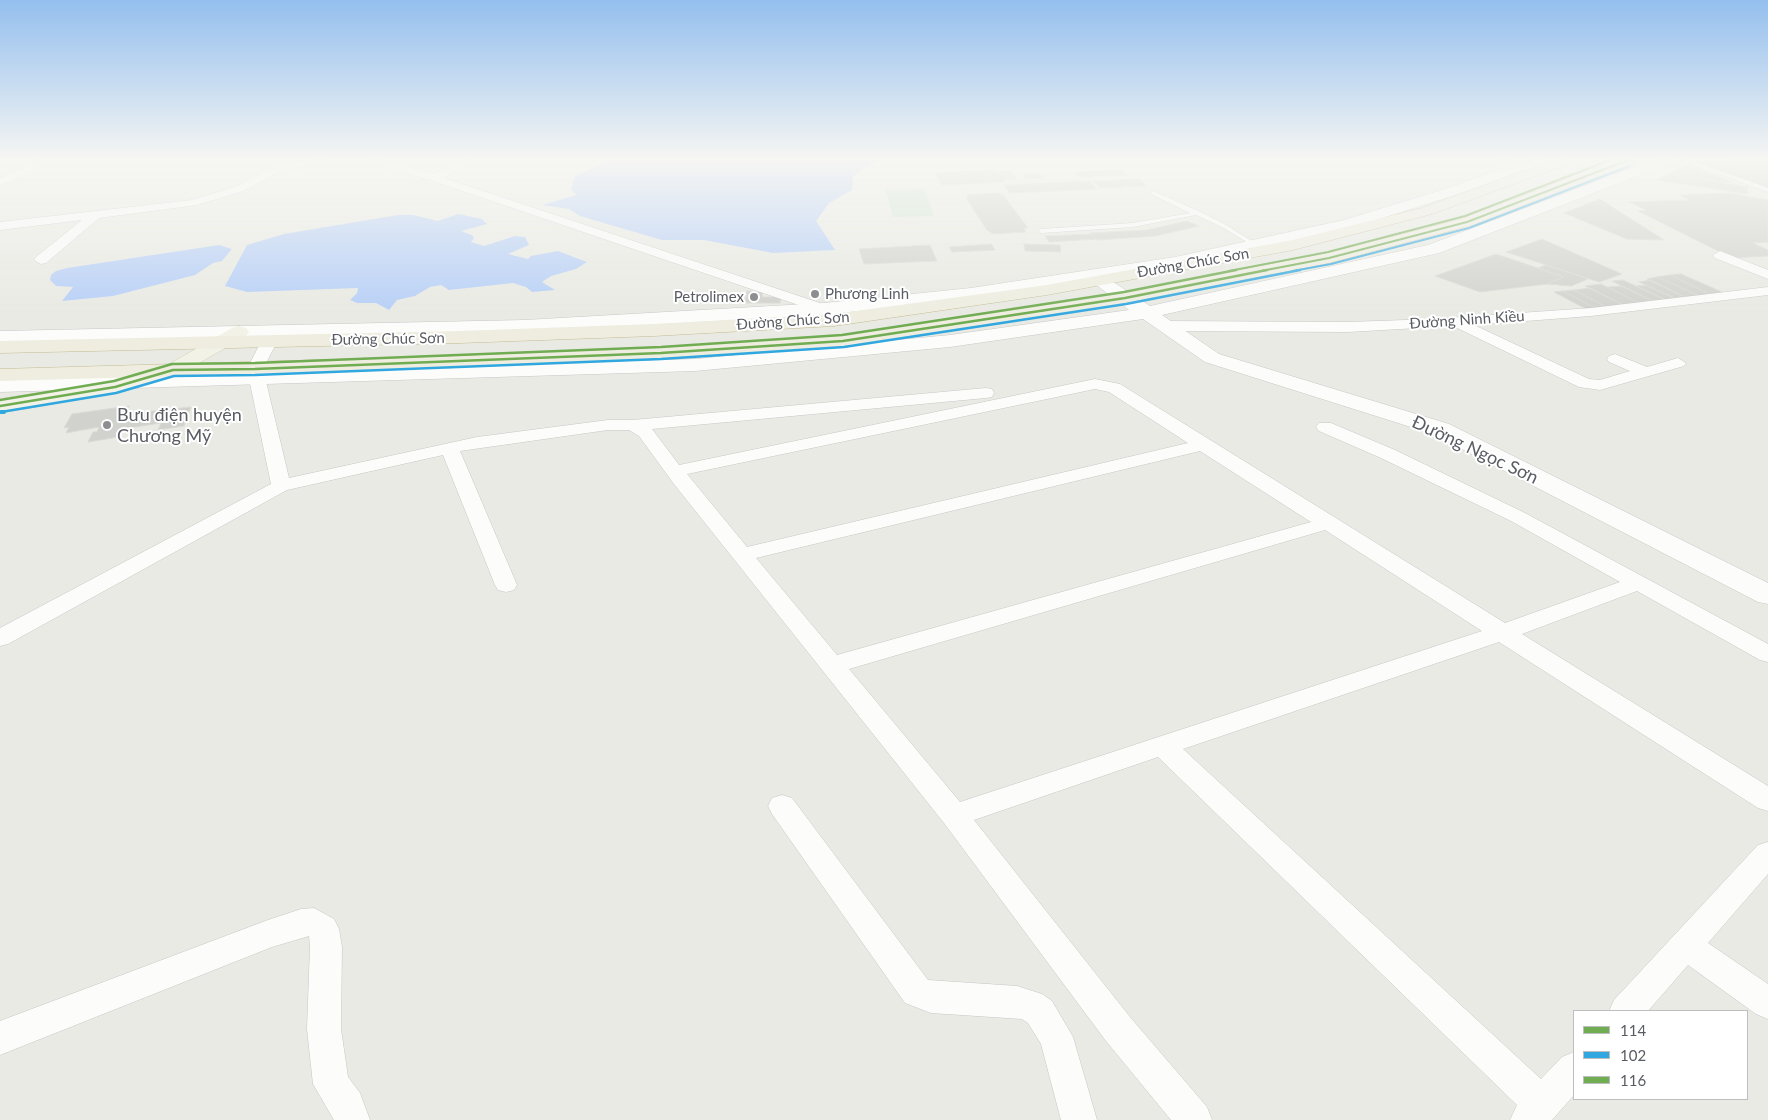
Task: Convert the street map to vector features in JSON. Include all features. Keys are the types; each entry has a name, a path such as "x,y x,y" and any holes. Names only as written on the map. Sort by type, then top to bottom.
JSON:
{"highway":[{"name":"Đường Chúc Sơn","path":"0,347 231,338 654,330 851,317 1099,280 1260,248 1421,212"},
{"name":"Đường Chúc Sơn","path":"0,375 173,370 256,374 661,353 843,341 1124,298 1329,258 1467,222 1492,212"}],"main road":[{"path":"0,406 61,397 133,382 173,370 231,338"}],"street":[{"path":"0,226 122,212"},
{"path":"536,212 851,317"},
{"name":"Đường Chúc Sơn","path":"272,337 525,326 824,309 971,293 1260,248 1385,212"},
{"name":"Đường Chúc Sơn","path":"0,386 133,382 256,374 705,364 950,341 1145,313 1433,249 1529,212"},
{"path":"41,260 94,216"},
{"path":"1720,255 1768,275"},
{"name":"Đường Ngọc Sơn","path":"1099,280 1164,326 1219,361 1307,386 1441,430 1768,595"},
{"name":"Đường Ninh Kiều","path":"1164,326 1348,327 1456,321 1591,312 1768,291"},
{"path":"1456,321 1585,383 1600,385 1678,363"},
{"name":"Đường Chúc Sơn","path":"0,336 231,338"},
{"path":"272,337 256,374 281,486"},
{"path":"1614,359 1645,372"},
{"path":"0,638 281,486 450,450 477,442 608,425 634,425 1084,384 1106,386 1124,393 1768,800"},
{"path":"676,471 1084,384"},
{"path":"634,425 645,432 681,480 954,815 1118,1029 1194,1120"},
{"path":"1325,427 1493,504 1768,654"},
{"path":"743,555 1205,444"},
{"path":"450,450 506,585"},
{"path":"832,665 1329,523"},
{"path":"954,815 1164,747 1502,633 1638,584"},
{"path":"1164,747 1535,1112 1573,1070"},
{"path":"782,806 916,992 931,997 1017,1002 1030,1005 1040,1012 1056,1037 1079,1120"},
{"path":"1627,1010 1768,854"},
{"path":"0,1038 268,934 301,923 314,922 323,929 326,947 324,1029 330,1084 347,1106 352,1120"},
{"path":"1686,946 1768,1003"}],"lane":[{"path":"1041,232 1133,225 1199,213 1260,248"}],"green space":[{"path":"892,212 933,212 934,216 893,217"}],"water":[{"path":"574,212 822,212 816,221 835,250 773,253 704,240 662,240 580,216"},
{"path":"458,214 482,219 487,224 461,231 472,235 474,238 471,242 484,246 515,236 525,237 529,245 508,254 528,259 531,256 558,251 587,262 576,269 551,276 542,282 555,290 532,292 526,287 513,283 449,290 441,285 430,287 415,296 397,300 389,310 376,303 357,303 350,300 357,293 358,288 247,292 225,286 247,245 284,234 398,215 413,215 438,221"},
{"path":"219,245 232,249 222,261 213,263 195,275 113,296 62,301 73,287 56,286 50,280 51,275 56,271 67,268"}],"building":[{"path":"975,212 1016,212 1028,228 1024,228 1026,232 993,234 987,230"},
{"path":"1621,212 1664,240 1627,239 1564,213"},
{"path":"1641,212 1768,212 1768,242 1753,243 1768,250 1768,256 1732,258"},
{"path":"1187,221 1199,226 1156,236 1097,240 1090,233 1146,230"},
{"path":"1091,234 1096,239 1049,242 1045,236"},
{"path":"1542,239 1622,274 1599,282 1506,252"},
{"path":"991,244 995,250 952,252 949,247"},
{"path":"1024,244 1060,245 1061,252 1025,251"},
{"path":"930,245 937,261 864,264 859,249"},
{"path":"1496,254 1564,277 1547,284 1480,292 1435,276"},
{"path":"1546,265 1588,279 1571,286 1547,284 1564,277 1538,268"},
{"path":"1681,274 1729,295 1716,297 1670,275"},
{"path":"1670,275 1716,297 1704,298 1657,277"},
{"path":"1657,277 1704,298 1691,300 1647,279"},
{"path":"1623,280 1670,302 1657,303 1612,281"},
{"path":"1651,280 1691,300 1681,301 1639,282"},
{"path":"1601,284 1643,305 1627,307 1585,286"},
{"path":"1646,285 1681,301 1670,302 1636,286"},
{"path":"1621,286 1657,303 1643,305 1607,287"},
{"path":"1590,288 1627,307 1610,309 1574,290"},
{"path":"1574,290 1610,309 1599,310 1563,291"},
{"name":"Petrolimex","path":"747,291 763,291 762,297 781,297 780,303 745,303"},
{"path":"1563,291 1599,310 1590,311 1554,292"},
{"name":"Bưu điện huyện Chương Mỹ","path":"129,406 125,414 191,407 184,426 158,430 161,423 122,429 118,437 88,442 93,432 97,432 99,427 66,433 69,427 64,428 72,414"}],"transit line":[{"name":"116","path":"0,400 114,381 172,364 255,363 661,347 842,335 1124,292 1328,252 1475,212"},
{"name":"114","path":"0,406 115,387 173,370 255,369 661,353 843,341 1125,298 1329,258 1467,222 1492,212"},
{"name":"102","path":"1,412 116,393 174,376 255,375 661,359 844,347 1126,304 1331,264 1469,228 1510,212"}],"place":[{"name":"Phương Linh","path":"815,294"},
{"name":"Petrolimex","path":"754,297"},
{"name":"Bưu điện huyện Chương Mỹ","path":"107,425"}]}
